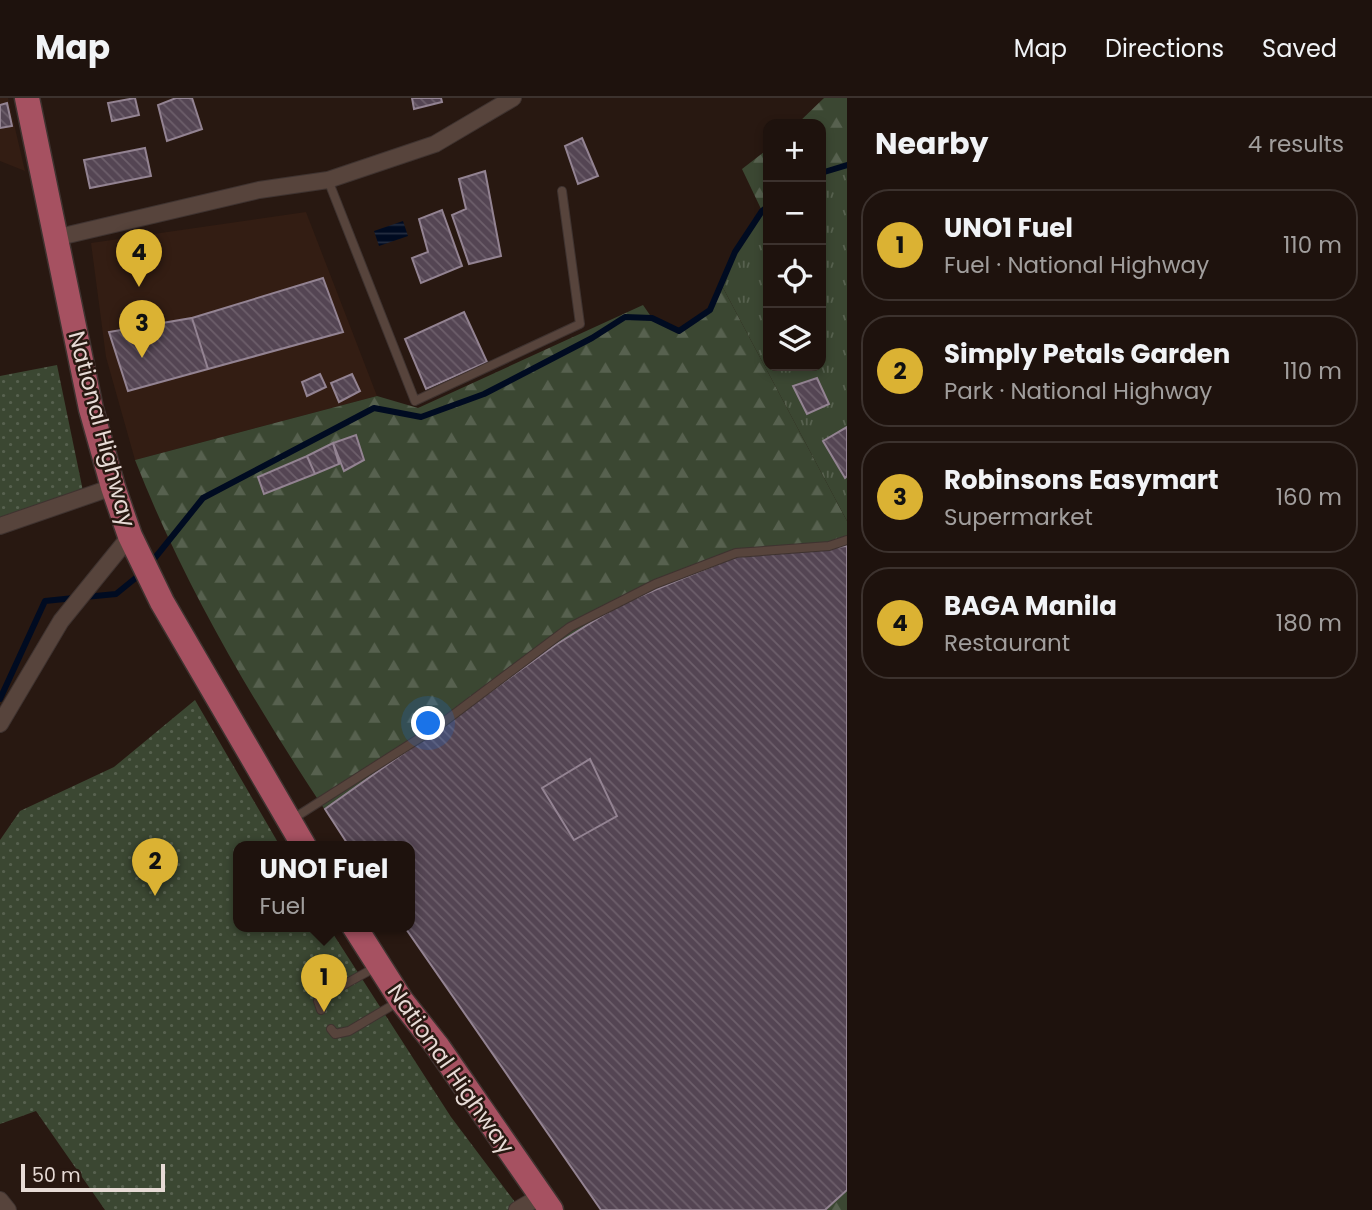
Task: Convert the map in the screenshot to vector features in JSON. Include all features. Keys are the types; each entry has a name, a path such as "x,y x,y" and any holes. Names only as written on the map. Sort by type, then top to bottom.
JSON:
{"main road":[{"name":"National Highway","path":"27,98 91,409 113,486 135,546 162,602 301,841"},
{"name":"National Highway","path":"358,932 401,1000 438,1047 546,1203"}],"street":[{"path":"55,238 259,190 328,180 435,144 513,98"},
{"path":"0,526 113,486"},
{"path":"0,724 61,621 135,546"},
{"path":"0,1200 8,1210"},
{"path":"517,1210 546,1203"}],"lane":[{"path":"328,180 415,401 580,324 562,191"},
{"path":"289,822 437,727 570,627 655,583 736,553 829,545 847,540"},
{"path":"321,1010 318,1001 320,998 379,965"},
{"path":"331,1029 335,1034 349,1031 401,1000"}],"shaded area":[{"path":"0,98 8,98 25,171 0,161"},
{"path":"306,212 377,396 135,460 106,357 91,243"}],"green space":[{"path":"824,98 847,98 847,165 826,171 826,119 802,119"},
{"path":"763,153 762,211 742,169"},
{"path":"847,162 847,521 767,371 826,371 826,170"},
{"path":"762,211 763,363 721,284 735,252"},
{"path":"721,284 763,363 763,371 767,371 847,521 847,1210 601,1210 408,932 415,932 415,841 346,841 288,754 231,659 179,561 135,460 377,396 418,408 643,305 652,318 679,331 710,310"},
{"path":"57,365 83,491 0,521 0,376"},
{"path":"195,700 277,841 233,841 233,932 332,932 451,1117 521,1210 105,1210 36,1111 0,1124 0,840 20,811 114,767"}],"water":[{"path":"403,221 408,236 379,246 374,231"}],"building":[{"path":"135,98 139,115 112,121 108,103"},
{"path":"176,98 192,98 202,129 167,141 158,105"},
{"path":"412,98 441,98 442,102 414,109"},
{"path":"7,103 12,126 0,128 0,105"},
{"path":"582,138 598,176 578,184 565,146"},
{"path":"145,148 151,176 90,188 84,160"},
{"path":"485,171 501,256 469,264 452,215 466,209 459,179"},
{"path":"442,210 462,266 421,283 412,258 428,252 419,219"},
{"path":"323,278 343,332 208,369 192,318"},
{"path":"464,312 487,362 426,389 405,339"},
{"path":"192,318 208,369 128,391 109,332"},
{"path":"320,374 326,387 307,396 302,382"},
{"path":"352,374 360,391 339,402 331,383"},
{"path":"817,378 829,404 807,414 793,386"},
{"path":"847,427 847,476 845,478 823,441"},
{"path":"356,435 364,460 344,471 333,443"},
{"path":"333,443 339,464 315,474 307,456"},
{"path":"307,456 315,474 264,494 258,477"},
{"path":"847,546 847,1190 825,1210 601,1210 408,932 415,932 415,841 346,841 325,809 557,644 621,604 734,557"},
{"path":"590,759 617,816 574,840 542,788"}],"waterway":[{"path":"826,171 847,165"},
{"path":"150,564 203,498 374,408 421,417 484,394 592,338 625,317 652,318 679,331 710,310 735,252 763,210"},
{"path":"85,597 116,594 143,572"},
{"path":"0,699 45,601 74,598"}],"place":[{"name":"BAGA Manila","path":"139,287"},
{"name":"Robinsons Easymart","path":"142,358"},
{"name":"Simply Petals Garden","path":"155,896"},
{"name":"UNO1 Fuel","path":"324,1012"}]}
